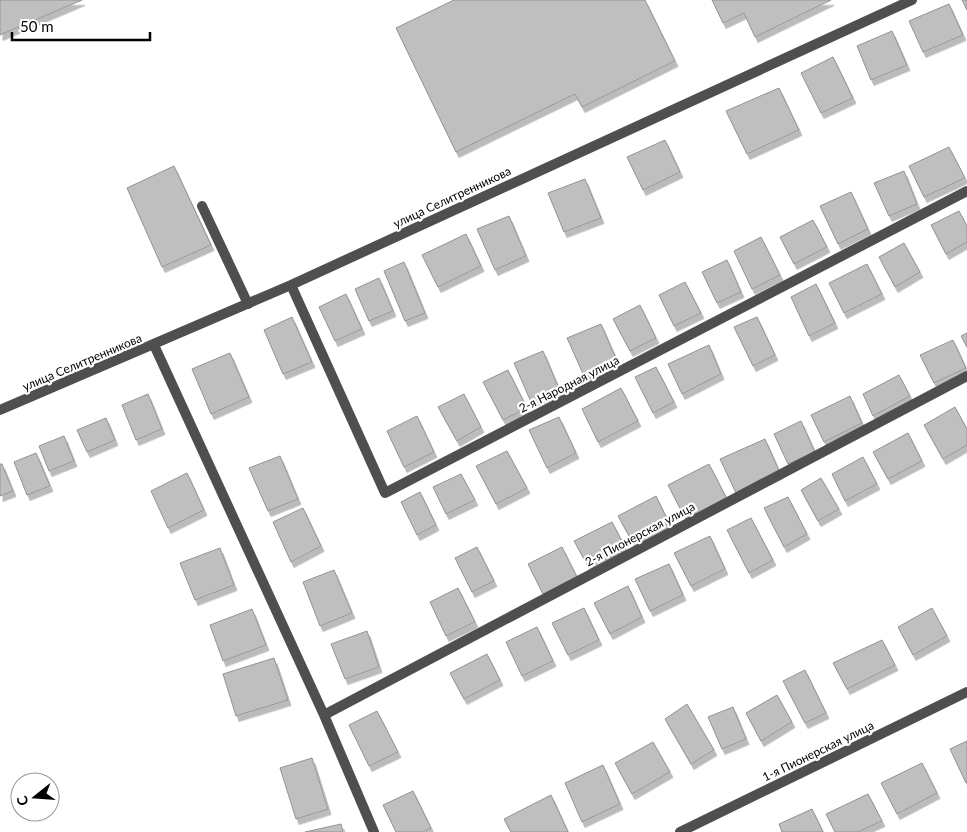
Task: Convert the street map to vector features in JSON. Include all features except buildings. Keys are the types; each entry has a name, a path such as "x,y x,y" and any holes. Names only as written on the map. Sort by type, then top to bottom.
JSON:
{"street":[{"name":"улица Селитренникова","path":"0,410 291,285 912,0"},
{"name":"2-я Народная улица","path":"291,285 385,493 967,191"},
{"path":"202,206 248,304"},
{"path":"154,344 324,715 374,832"},
{"name":"2-я Пионерская улица","path":"324,715 967,376"},
{"name":"1-я Пионерская улица","path":"680,832 967,692"}]}
